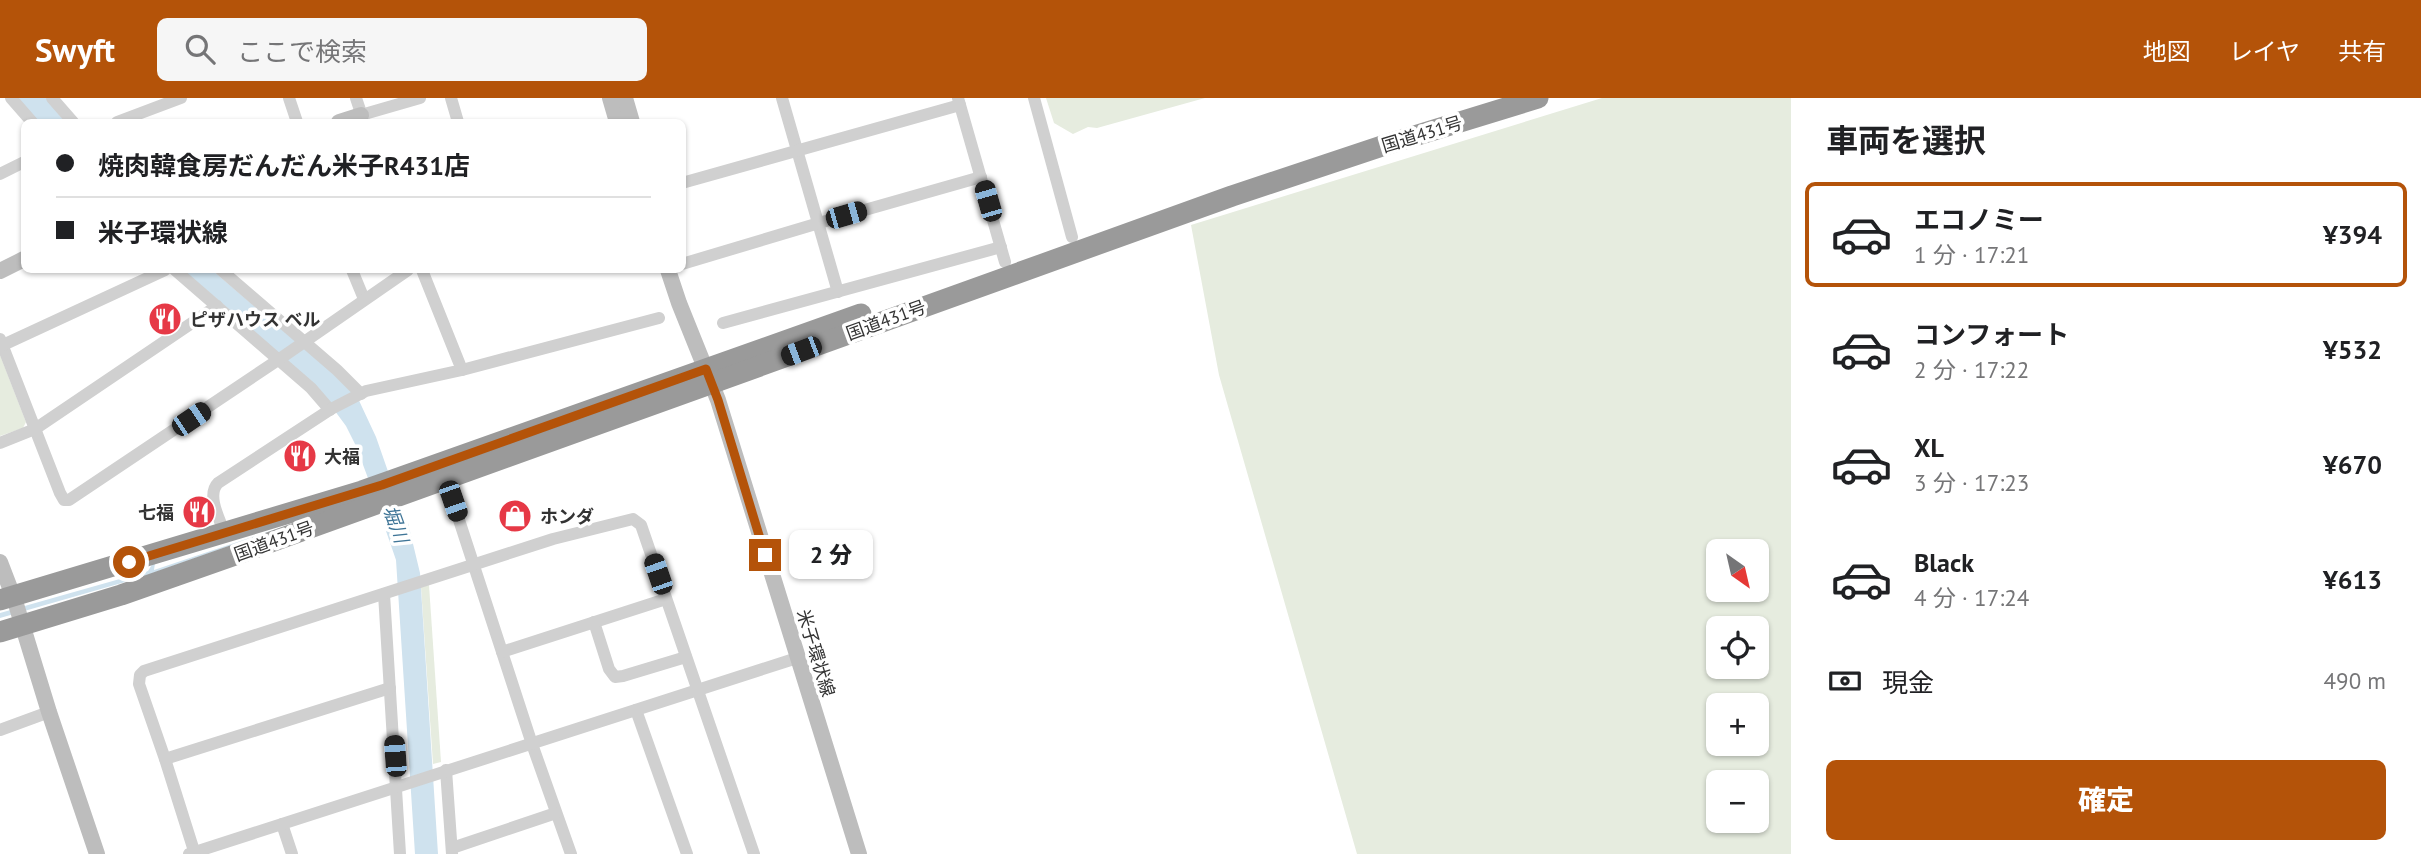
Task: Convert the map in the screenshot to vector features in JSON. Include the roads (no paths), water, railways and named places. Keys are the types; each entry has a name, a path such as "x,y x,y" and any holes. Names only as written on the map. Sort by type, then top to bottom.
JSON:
{"highway":[{"name":"国道431号","path":"404,486 446,480 709,377 1003,255 1072,237 1368,136 1491,98"},
{"name":"国道431号","path":"0,632 22,623 131,592 365,499 709,377 1232,196 1538,98"},
{"name":"国道431号","path":"9,599 225,534 365,499"}],"main road":[{"path":"610,98 616,119"},
{"path":"625,98 631,119"},
{"path":"0,271 21,260"},
{"name":"米子環状線","path":"669,273 709,377 859,854"},
{"path":"0,562 9,599 22,623 97,854"}],"street":[{"path":"11,98 29,119"},
{"path":"52,98 70,119"},
{"path":"125,119 181,98"},
{"path":"289,98 296,119"},
{"path":"356,98 363,119 420,98"},
{"path":"452,98 457,119"},
{"path":"782,98 838,292"},
{"path":"1034,98 1072,237"},
{"path":"686,182 959,101 1003,255 838,292 723,323"},
{"path":"0,174 21,164"},
{"path":"686,263 981,177"},
{"path":"157,273 1,342 62,498 69,500 403,273"},
{"path":"178,273 311,388 331,410"},
{"path":"226,273 359,395"},
{"path":"353,273 364,299"},
{"path":"423,273 462,370"},
{"path":"0,443 35,429 217,306"},
{"path":"225,534 213,495 215,485 331,410 359,395 659,318"},
{"path":"446,480 532,744 571,854"},
{"path":"754,854 697,690 641,525 633,519 553,539 144,671 140,675 139,684 193,854 402,784 532,744 697,690 797,658"},
{"path":"388,593 390,688 402,784 400,854"},
{"path":"502,652 666,599"},
{"path":"594,622 609,669 615,677 686,657"},
{"path":"165,759 390,688"},
{"path":"636,710 687,854"},
{"path":"0,730 49,712"},
{"path":"443,771 452,851 556,813"},
{"path":"282,824 292,854"}],"water":[{"path":"18,98 46,98 63,119 35,119"},
{"name":"堀川","path":"187,273 216,273 355,392 376,437 408,523 420,573 438,854 415,854 396,560 387,529 346,426 329,403 245,323"},
{"path":"294,523 139,578 0,618 0,613 148,571 153,563 154,570"}],"place":[{"name":"ピザハウス ベル","path":"165,319"},
{"name":"大福","path":"300,456"},
{"name":"七福","path":"199,512"},
{"name":"ホンダ","path":"515,516"}]}
